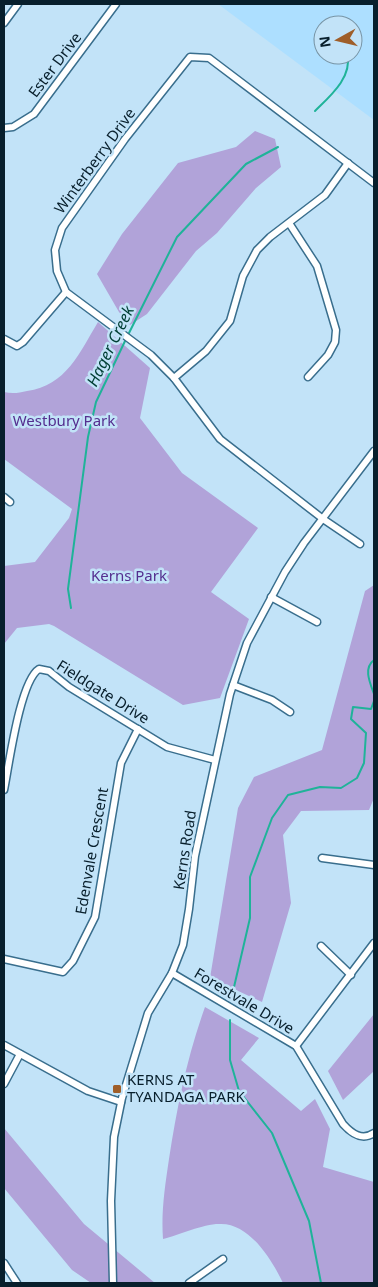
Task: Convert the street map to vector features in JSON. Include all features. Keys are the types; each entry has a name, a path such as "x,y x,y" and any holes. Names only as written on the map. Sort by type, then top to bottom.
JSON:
{"street":[{"path":"4,23 18,4"},
{"name":"Ester Drive","path":"4,128 13,127 34,114 116,4"},
{"name":"Winterberry Drive","path":"66,292 57,271 56,257 62,228 125,139 190,57 208,58 374,183"},
{"path":"174,378 218,339 230,321 243,276 257,250 270,237 325,195 348,163"},
{"path":"289,224 317,266 336,330 335,342 328,355 308,378"},
{"path":"4,339 17,346 23,342 66,292 152,355 174,378 220,439 323,519 360,544"},
{"name":"Kerns Road","path":"113,1283 111,1164 121,1102 148,1013 172,973 183,945 187,927 194,856 233,685 247,643 271,596 304,543 374,451"},
{"path":"4,497 10,502"},
{"path":"271,596 317,622"},
{"name":"Fieldgate Drive","path":"4,790 21,702 32,675 39,669 49,671 69,687 172,748 215,760"},
{"path":"233,685 272,700 290,712"},
{"name":"Edenvale Crescent","path":"4,959 63,972 74,961 95,917 121,763 138,729"},
{"path":"322,858 374,865"},
{"path":"296,1046 374,943"},
{"path":"321,946 351,975"},
{"name":"Forestvale Drive","path":"172,973 296,1046 343,1124 352,1134 360,1137 374,1133"},
{"path":"4,1045 88,1091 121,1102"},
{"path":"4,1084 20,1054"},
{"path":"190,1283 223,1259"},
{"path":"4,1263 17,1283"}],"shaded area":[{"path":"218,4 374,4 374,120"}],"green space":[{"path":"255,131 275,139 281,167 256,188 217,233 196,251 147,314 130,325 119,312 97,274 122,234 178,163 236,147"},
{"name":"Kerns Park","path":"98,322 150,368 140,418 182,473 258,528 211,592 249,619 220,698 183,705 49,624 17,628 4,644 4,566 35,562 69,518 72,509 4,459 4,392 13,393 41,388 62,375 78,356"},
{"path":"374,585 374,798 369,810 301,811 283,835 291,903 262,1002 210,978 238,808 254,777 322,750 365,591"},
{"path":"205,1007 259,1038 241,1060 301,1111 315,1099 330,1129 323,1167 374,1182 374,1283 283,1283 273,1264 258,1244 240,1229 230,1225 206,1226 163,1239 164,1199 175,1120 188,1063"},
{"path":"374,1014 374,1071 343,1100 328,1071"},
{"path":"4,1128 84,1224 155,1283 91,1283 72,1270 4,1188"}],"waterway":[{"name":"Hager Creek","path":"315,111 333,93 343,79 348,65"},
{"name":"Hager Creek","path":"128,335 177,237 246,164 278,147"},
{"name":"Hager Creek","path":"71,608 68,589 88,437 96,402 126,339"},
{"path":"374,660 368,671 369,681 374,694"},
{"path":"231,1000 250,918 250,877 272,818 288,795 320,787 341,788 357,778 364,763 366,733 351,719 353,707 371,709 374,701"},
{"path":"230,1020 230,1060 239,1091 272,1133 309,1221 321,1283"}],"place":[{"name":"KERNS AT TYANDAGA PARK","path":"117,1089"}],"park label":[{"name":"Westbury Park","path":"64,421"}]}
